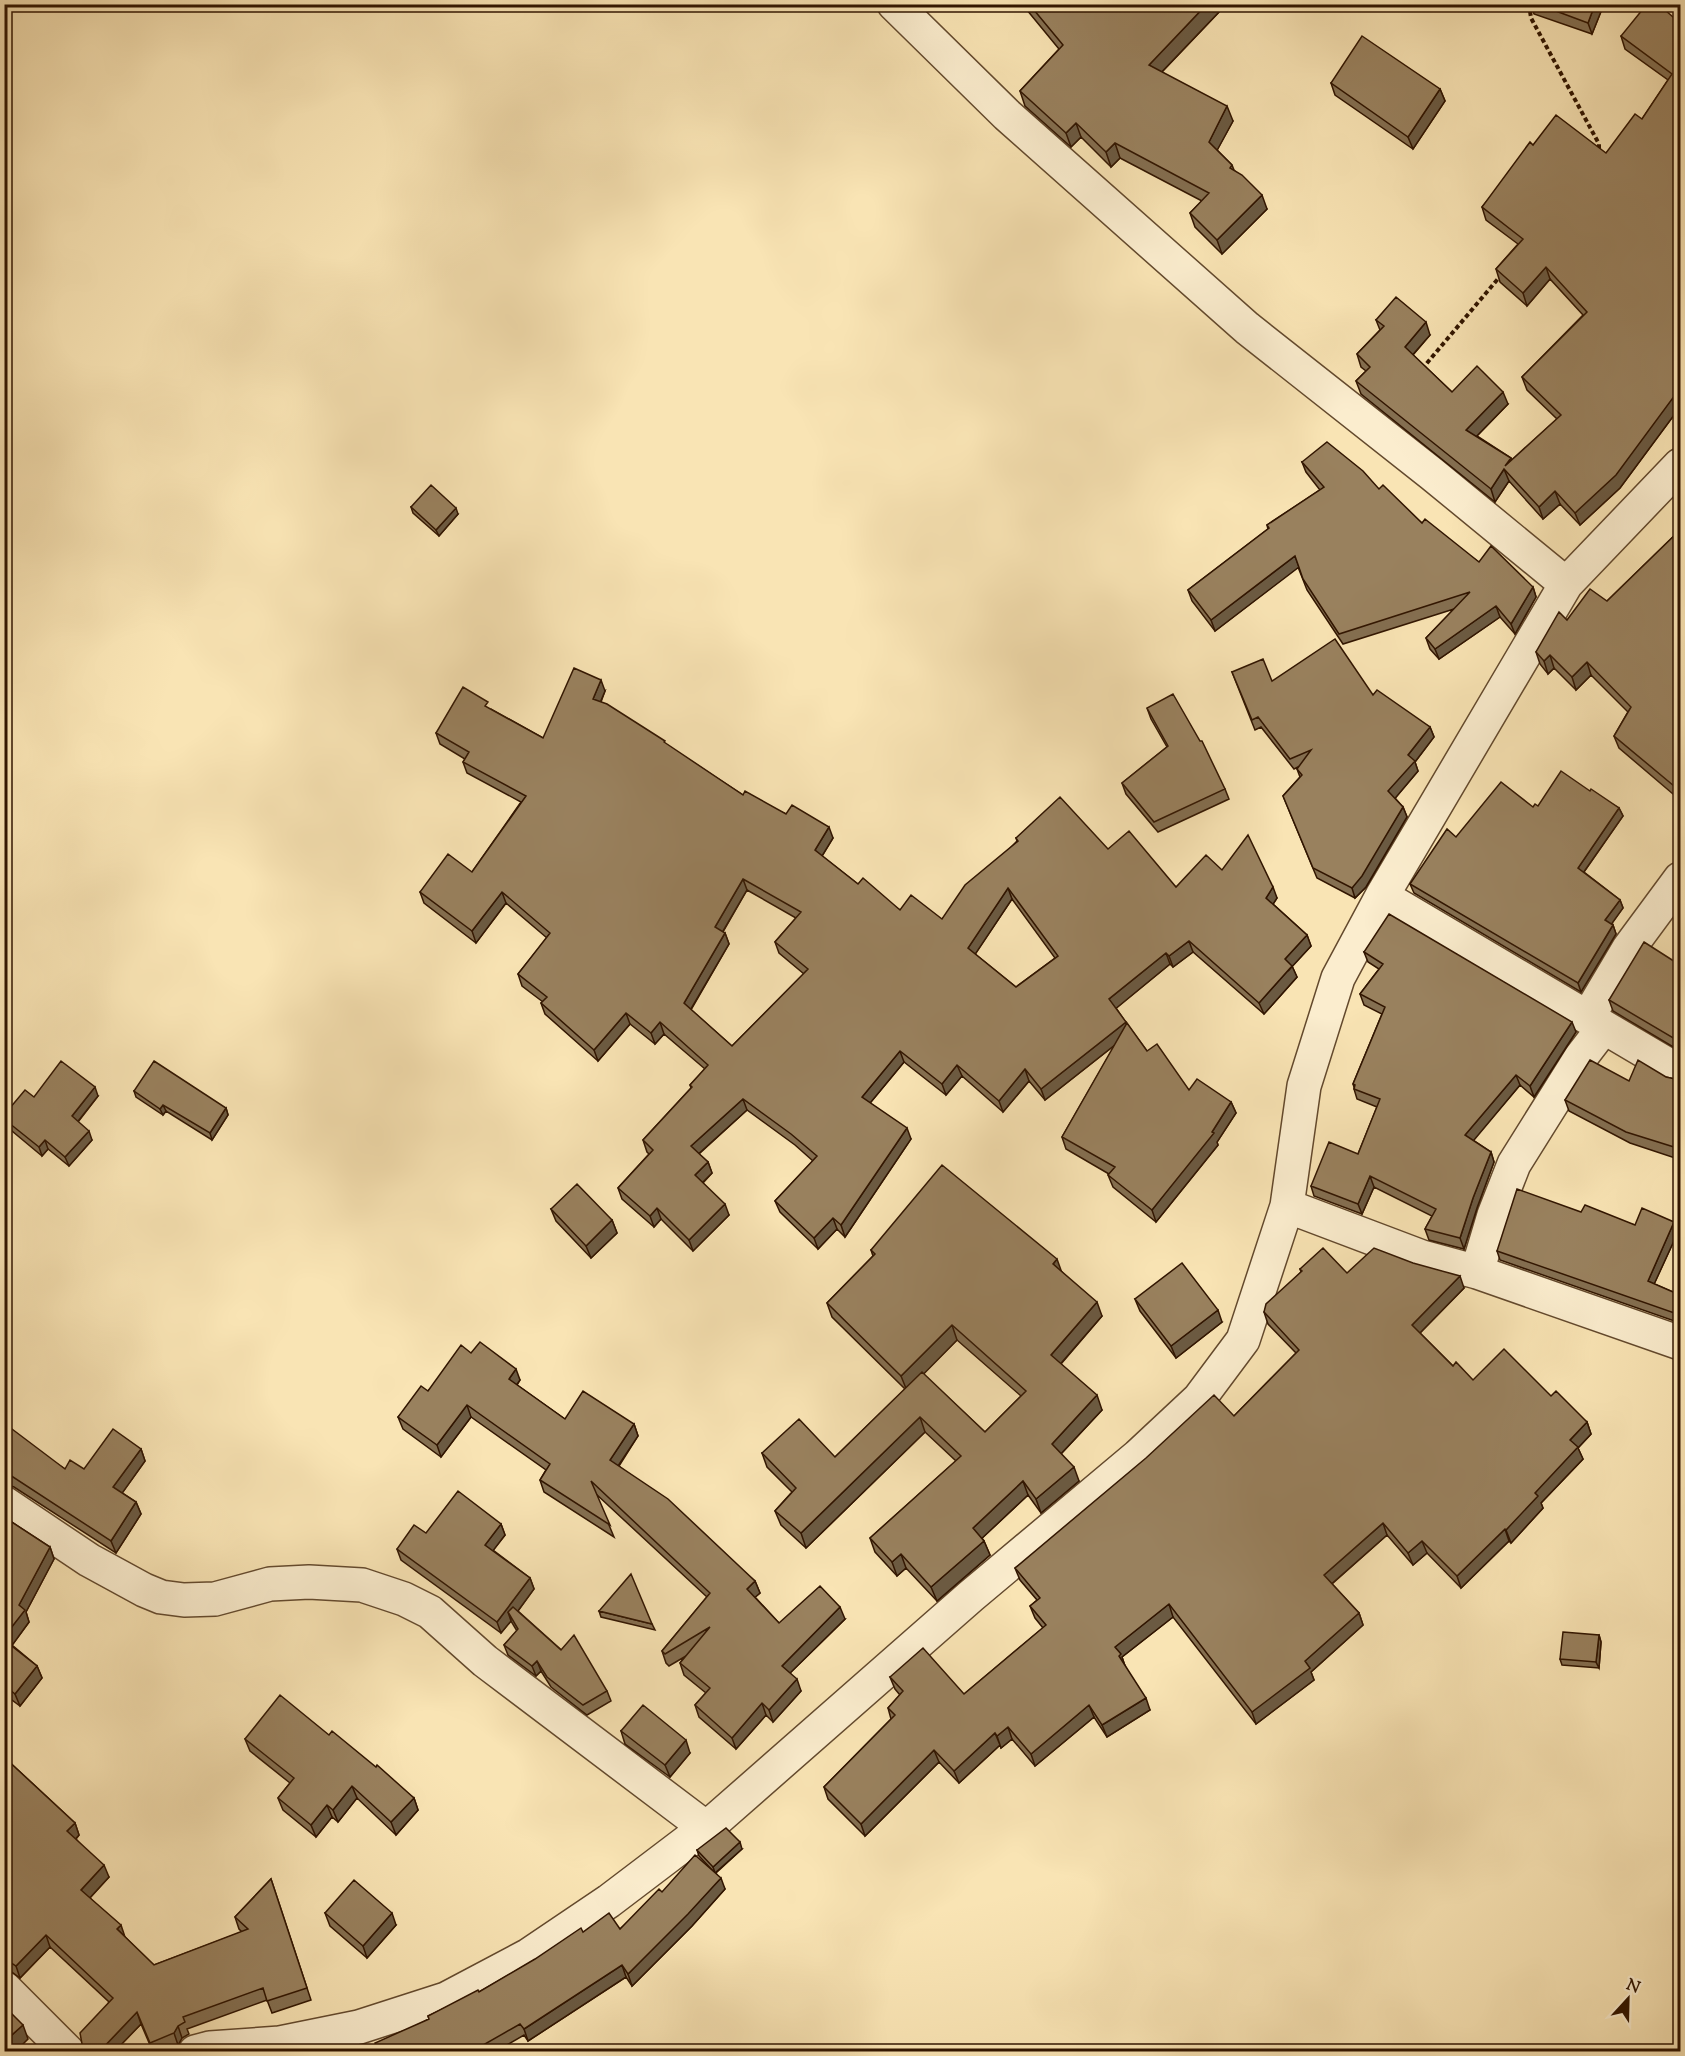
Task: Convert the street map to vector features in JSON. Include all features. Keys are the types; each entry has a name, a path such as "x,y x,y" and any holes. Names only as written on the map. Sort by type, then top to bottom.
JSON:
{"street":[{"path":"894,4 1007,116 1246,328 1432,474 1566,584"},
{"path":"195,2052 210,2048 280,2043 359,2027 446,1999 529,1954 591,1913 706,1828 971,1596 1138,1456 1199,1399 1243,1340 1287,1206 1304,1086 1338,978 1382,896 1566,584 1680,465"},
{"path":"1477,1272 1494,1215 1514,1164 1581,1058 1629,948 1680,879"},
{"path":"1382,896 1680,1072"},
{"path":"1287,1206 1422,1257 1477,1272 1680,1343"},
{"path":"4,1503 89,1560 161,1597 184,1600 214,1599 270,1584 309,1582 362,1585 404,1599 430,1612 485,1661 706,1828"},
{"path":"4,1988 68,2052"}],"path":[{"path":"1529,4 1531,18 1599,144 1599,153"},
{"path":"1419,372 1503,272"}],"building":[{"path":"1029,4 1207,4 1149,65 1227,106 1209,142 1232,165 1230,168 1242,175 1262,195 1217,240 1190,213 1209,193 1115,143 1106,152 1076,123 1066,133 1020,91 1063,45"},
{"path":"1537,4 1595,4 1588,23"},
{"path":"1647,4 1658,4 1680,23 1680,399 1675,395 1616,475 1575,513 1555,491 1539,507 1504,469 1491,489 1356,381 1370,367 1357,354 1384,326 1376,320 1396,297 1426,322 1405,347 1452,392 1477,366 1503,392 1466,430 1511,458 1505,466 1561,415 1522,377 1587,312 1546,267 1523,293 1496,269 1523,239 1482,207 1530,142 1533,145 1556,115 1606,153 1635,114 1642,119 1672,74 1621,36"},
{"path":"1362,36 1440,89 1408,137 1331,83"},
{"path":"1327,442 1363,471 1379,489 1383,485 1422,523 1425,519 1479,562 1491,546 1533,587 1511,624 1496,606 1435,649 1426,638 1470,592 1339,634 1303,579 1295,556 1211,620 1188,590 1269,528 1267,525 1324,487 1302,462"},
{"path":"431,485 456,508 436,530 411,507"},
{"path":"1680,530 1680,791 1614,736 1631,707 1587,662 1572,677 1550,655 1544,661 1536,652 1559,612 1567,620 1590,589 1607,601"},
{"path":"1335,639 1373,695 1377,690 1430,727 1408,755 1415,761 1388,791 1403,807 1362,876 1352,888 1313,868 1283,796 1302,775 1297,769 1311,750 1290,759 1258,717 1252,720 1232,672 1263,659 1272,681"},
{"path":"574,668 601,680 593,699 607,704 665,741 743,795 745,791 786,814 792,805 829,827 815,850 858,884 863,878 900,910 911,895 942,919 965,885 1018,841 1016,838 1060,797 1108,849 1129,831 1176,887 1206,855 1222,870 1248,835 1273,887 1266,898 1307,935 1285,959 1292,966 1259,1003 1189,941 1169,956 1166,953 1109,999 1126,1022 1041,1089 1025,1069 999,1101 957,1065 942,1084 900,1051 862,1097 907,1128 841,1225 833,1218 814,1238 775,1201 817,1156 743,1099 691,1146 708,1162 695,1175 725,1204 689,1240 657,1208 650,1216 618,1188 653,1150 643,1140 692,1087 690,1085 708,1065 660,1022 651,1033 626,1013 594,1050 541,1003 547,997 518,974 550,933 502,892 472,931 420,892 448,854 472,872 526,796 463,762 469,752 436,733 463,687 488,702 485,706 543,738","holes":["743,879 801,912 775,942 808,969 732,1046 684,1003 725,933 715,927","1008,888 1058,956 1016,987 968,948"]},
{"path":"1173,694 1202,741 1225,789 1154,822 1122,783 1168,746 1147,708"},
{"path":"1561,771 1619,808 1578,868 1620,900 1605,920 1613,925 1578,983 1410,884 1447,829 1456,837 1501,782 1533,807 1535,804 1538,806"},
{"path":"1389,914 1572,1022 1530,1086 1516,1075 1465,1135 1491,1152 1460,1238 1425,1229 1436,1209 1370,1176 1358,1204 1311,1186 1329,1142 1358,1154 1380,1099 1354,1089 1353,1084 1385,1007 1360,994 1383,964 1364,952"},
{"path":"1644,942 1680,965 1680,1042 1609,1000"},
{"path":"1127,1023 1147,1051 1157,1044 1189,1090 1197,1079 1231,1102 1212,1132 1214,1133 1152,1210 1108,1175 1115,1167 1062,1137"},
{"path":"1590,1060 1629,1081 1638,1060 1666,1077 1680,1078 1680,1126 1674,1147 1626,1132 1565,1100"},
{"path":"61,1061 95,1087 72,1116 89,1131 65,1157 45,1140 39,1147 4,1119 4,1115 25,1090 34,1097"},
{"path":"154,1061 226,1108 210,1133 163,1105 160,1109 134,1091"},
{"path":"942,1165 1057,1259 1053,1264 1097,1302 1051,1355 1097,1395 1052,1444 1074,1467 1036,1499 1023,1481 973,1528 984,1541 931,1587 901,1554 892,1562 870,1538 961,1456 920,1417 801,1533 775,1511 796,1488 762,1453 799,1419 835,1457 922,1372 985,1432 1026,1391 952,1325 901,1376 827,1303 875,1254 871,1250"},
{"path":"577,1184 612,1220 586,1246 551,1209"},
{"path":"1517,1189 1581,1212 1585,1205 1635,1225 1642,1208 1674,1222 1648,1281 1680,1295 1680,1315 1497,1251"},
{"path":"1323,1248 1347,1273 1374,1248 1413,1263 1460,1276 1412,1325 1453,1366 1456,1362 1473,1380 1504,1349 1551,1396 1556,1391 1587,1422 1570,1440 1578,1447 1535,1493 1538,1496 1457,1576 1422,1541 1408,1553 1383,1523 1324,1575 1359,1613 1305,1661 1310,1668 1252,1712 1169,1604 1115,1647 1146,1698 1102,1725 1089,1705 1031,1754 1008,1727 997,1736 995,1733 954,1771 934,1750 861,1824 824,1787 895,1715 888,1708 903,1691 890,1677 923,1648 964,1694 1046,1625 1030,1606 1040,1598 1015,1568 1146,1458 1214,1395 1234,1416 1299,1350 1264,1312 1266,1304"},
{"path":"1182,1263 1218,1310 1171,1346 1135,1299"},
{"path":"480,1342 516,1369 509,1379 565,1419 583,1391 634,1424 610,1460 668,1499 755,1581 747,1589 779,1623 820,1586 840,1607 782,1666 797,1679 769,1710 762,1703 732,1738 695,1705 710,1688 680,1663 710,1627 665,1654 662,1651 710,1593 591,1481 610,1525 540,1480 550,1464 467,1405 437,1445 398,1417 421,1386 428,1391 461,1345 471,1353"},
{"path":"8,1426 65,1469 70,1460 84,1469 113,1429 141,1449 113,1487 136,1502 111,1541 10,1475 4,1474 4,1430"},
{"path":"458,1491 501,1524 485,1545 530,1578 497,1622 397,1549 414,1525 426,1533"},
{"path":"4,1517 50,1547 19,1605 25,1610 4,1637"},
{"path":"631,1574 652,1624 599,1611"},
{"path":"513,1607 561,1650 574,1635 607,1691 583,1705 547,1677 537,1661 532,1666 504,1645 518,1629 508,1612"},
{"path":"1563,1632 1599,1635 1596,1662 1560,1659"},
{"path":"4,1640 37,1666 15,1694 4,1685"},
{"path":"280,1695 329,1735 332,1731 376,1767 377,1765 414,1798 391,1822 352,1786 333,1810 327,1805 311,1825 278,1798 294,1778 245,1739"},
{"path":"643,1705 686,1740 665,1765 621,1731"},
{"path":"4,1757 75,1823 67,1831 104,1865 81,1890 121,1925 117,1929 154,1965 248,1929 235,1917 271,1879 307,1988 267,2001 263,1988 183,2017 185,2022 178,2026 174,2033 150,2043 137,2012 99,2052 83,2052 80,2048 82,2044 80,2033 113,1998 46,1935 16,1966 4,1958"},
{"path":"726,1828 740,1842 713,1867 697,1850"},
{"path":"695,1855 721,1878 628,1974 622,1965 524,2029 520,2024 471,2052 365,2052 377,2046 375,2043 429,2019 428,2016 478,1990 479,1992 535,1959 581,1928 583,1932 609,1913 620,1929 659,1889 662,1892"},
{"path":"354,1880 392,1913 363,1946 325,1913"},
{"path":"4,2006 23,2025 4,2042"}]}
